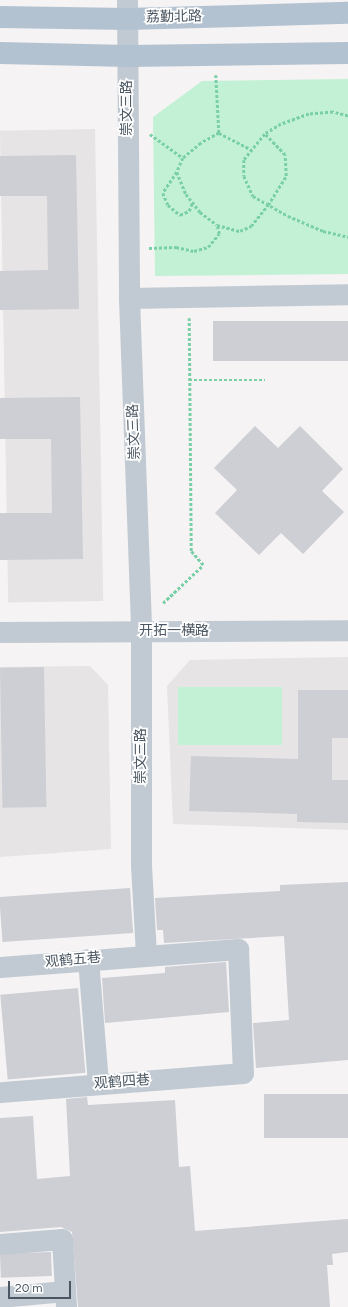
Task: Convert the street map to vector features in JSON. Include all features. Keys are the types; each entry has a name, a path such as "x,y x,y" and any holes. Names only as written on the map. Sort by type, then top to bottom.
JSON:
{"main road":[{"name":"荔勤北路","path":"0,17 127,9 348,13"},
{"path":"0,53 128,56 348,53"}],"street":[{"name":"崇文三路","path":"127,9 129,298 141,631 142,865 146,955"},
{"path":"129,298 348,294"},
{"name":"开拓一横路","path":"0,632 348,630"},
{"name":"观鹤五巷","path":"0,967 88,959 238,949 243,1073"},
{"path":"88,959 98,1084"},
{"name":"观鹤四巷","path":"0,1092 243,1073"},
{"path":"0,1244 62,1239 65,1299 0,1296"}],"path":[{"path":"216,70 219,133"},
{"path":"348,116 333,112 309,114 281,124 265,134 259,144 251,149 244,160 244,176 253,196 268,205 323,231 348,237"},
{"path":"145,132 184,158"},
{"path":"219,133 251,149"},
{"path":"192,203 189,211 180,214 168,205 163,192 177,172 184,158 202,143 219,133"},
{"path":"177,172 192,203 216,225 240,231 251,226 268,205 286,176 285,155 265,134"},
{"path":"146,248 176,247 194,251 208,248 219,234 216,225"},
{"path":"163,603 203,565 191,551 188,298"},
{"path":"189,380 265,380"}],"shaded area":[{"path":"95,129 103,601 8,603 0,131"},
{"path":"348,657 348,830 173,824 167,686 190,660"},
{"path":"90,666 108,685 111,849 0,857 0,667"}],"green space":[{"path":"348,79 348,274 155,276 153,117 202,81"},
{"path":"178,687 282,687 282,745 178,745"}],"building":[{"path":"76,155 79,309 0,310 0,271 48,270 47,196 0,196 0,156"},
{"path":"213,321 348,321 348,361 213,361"},
{"path":"80,397 83,559 0,560 0,513 52,513 51,439 0,439 0,398"},
{"path":"255,426 278,448 300,426 343,469 322,491 344,512 303,554 281,533 259,555 215,513 237,490 214,468"},
{"path":"44,667 46,807 2,808 0,668"},
{"path":"298,690 348,690 348,738 332,738 332,780 348,780 348,823 297,822 297,814 189,811 191,756 298,759"},
{"path":"348,882 348,1060 256,1068 253,1023 289,1020 284,936 164,943 163,930 157,930 155,898 280,891 280,885"},
{"path":"130,888 133,933 2,942 0,897"},
{"path":"226,962 229,1012 105,1023 102,978 165,973 165,967"},
{"path":"78,988 85,1073 8,1079 0,995"},
{"path":"264,1094 348,1094 348,1138 264,1138"},
{"path":"87,1097 88,1105 175,1100 179,1167 190,1166 195,1231 348,1219 348,1252 332,1254 333,1265 327,1265 330,1307 78,1307 72,1232 61,1227 0,1232 0,1118 33,1116 37,1179 70,1176 66,1099"},
{"path":"51,1252 52,1276 1,1278 0,1254"}]}
